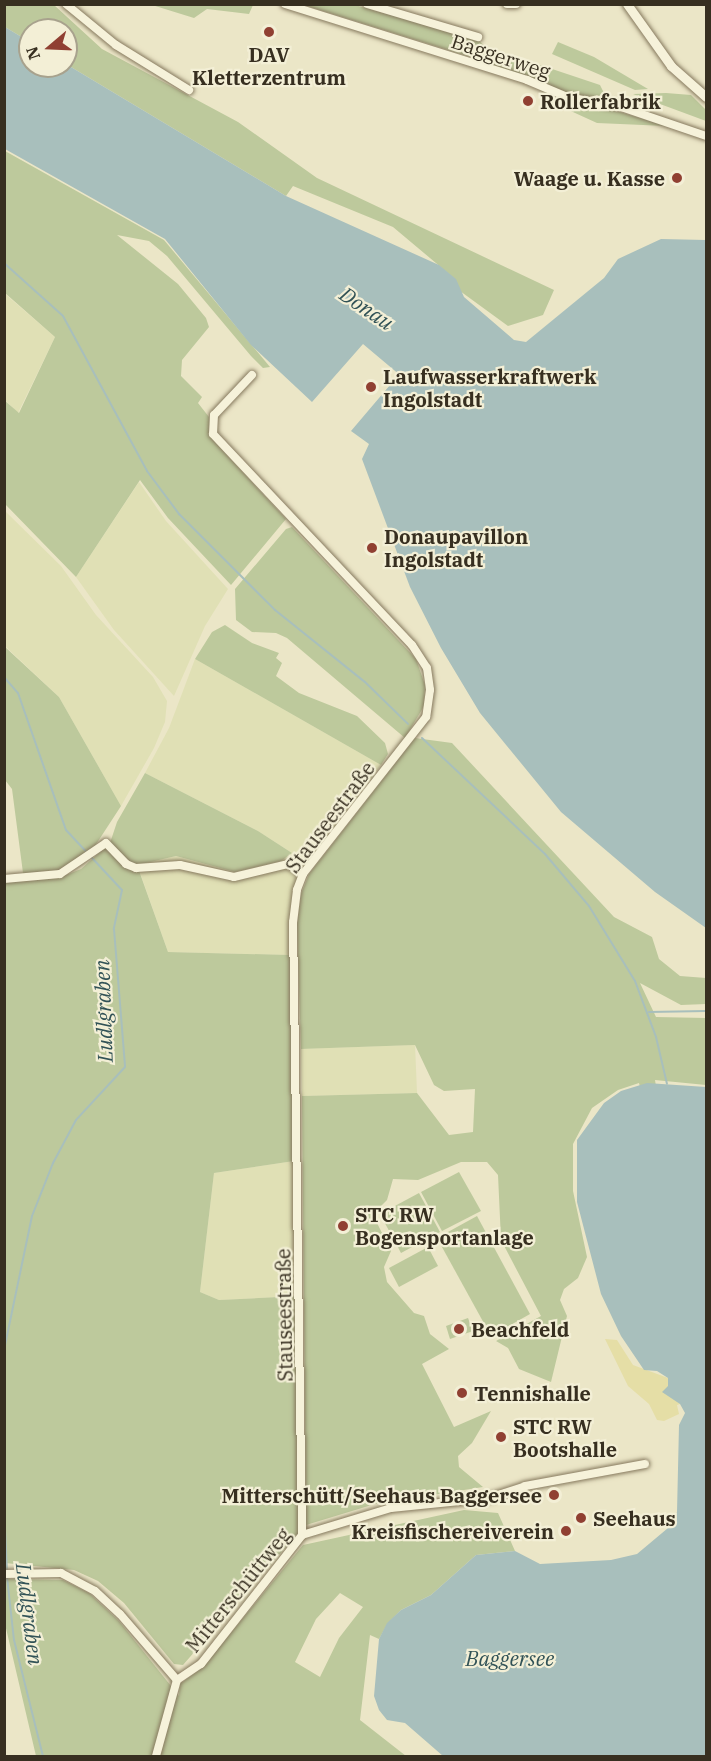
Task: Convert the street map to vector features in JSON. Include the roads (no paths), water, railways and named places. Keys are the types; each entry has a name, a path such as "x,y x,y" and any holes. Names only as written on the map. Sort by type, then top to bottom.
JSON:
{"street":[{"path":"66,4 116,45 189,90"},
{"name":"Baggerweg","path":"285,4 527,80 567,97 621,106 706,136"},
{"path":"367,4 478,37"},
{"path":"507,4 516,4"},
{"path":"627,4 671,66 706,97"},
{"name":"Stauseestraße","path":"252,375 214,415 213,434 412,645 427,668 430,690 426,717 303,874 297,890 293,922 302,1535"},
{"path":"4,879 50,876 84,861 106,843 126,864 150,870 180,865 234,877 288,864 303,874"},
{"name":"Mitterschüttweg","path":"177,1680 201,1664 302,1535 391,1508 489,1498 525,1486 645,1464"},
{"path":"4,1574 61,1574 94,1591 177,1680 156,1756"}],"water":[{"name":"Donau","path":"5,27 18,35 18,78 78,78 78,71 286,196 439,265 456,279 464,297 514,340 526,342 604,278 618,259 661,239 706,240 706,928 655,892 561,812 480,713 441,648 410,587 362,459 369,444 351,431 396,378 404,385 407,381 363,344 312,402 251,345 165,239 5,149"},
{"name":"Baggersee","path":"647,1083 706,1087 706,1756 443,1756 405,1723 387,1720 379,1710 374,1696 379,1639 387,1623 401,1610 431,1595 476,1555 515,1551 540,1564 611,1560 637,1554 668,1528 677,1512 679,1425 685,1413 680,1404 662,1392 668,1386 668,1378 657,1371 644,1370 621,1336 601,1294 577,1202 577,1140 604,1103 621,1091"}],"waterway":[{"path":"4,263 63,316 147,471 179,514 275,610 365,682 408,724"},
{"name":"Ludlgraben","path":"4,677 18,693 66,830 122,890 114,929 125,1067 76,1120 53,1163 32,1216 4,1350"},
{"path":"422,738 545,854 589,906 635,981 656,1037 667,1084"},
{"path":"649,1012 706,1011"},
{"name":"Ludlgraben","path":"4,1508 7,1572"},
{"name":"Ludlgraben","path":"7,1577 14,1640 43,1756"}],"place":[{"name":"DAV Kletterzentrum","path":"269,32"},
{"name":"Rollerfabrik","path":"528,101"},
{"name":"Waage u. Kasse","path":"677,178"},
{"name":"Laufwasserkraftwerk Ingolstadt","path":"371,387"},
{"name":"Donaupavillon Ingolstadt","path":"372,548"},
{"name":"STC RW Bogensportanlage","path":"343,1226"},
{"name":"Beachfeld","path":"459,1329"},
{"name":"Tennishalle","path":"462,1393"},
{"name":"STC RW Bootshalle","path":"501,1437"},
{"name":"Mitterschütt/Seehaus Baggersee","path":"554,1495"},
{"name":"Seehaus","path":"581,1518"},
{"name":"Kreisfischereiverein","path":"566,1531"}]}
